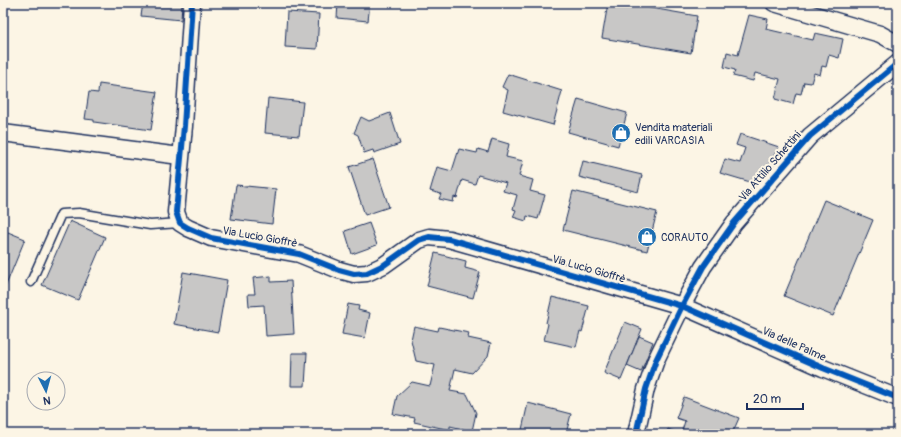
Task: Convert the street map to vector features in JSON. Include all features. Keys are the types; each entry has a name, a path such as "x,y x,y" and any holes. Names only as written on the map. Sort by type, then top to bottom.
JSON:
{"street":[{"path":"180,223 176,212 180,156 184,126 192,3"},
{"path":"774,3 880,34 898,44"},
{"name":"Via Attilio Schettini","path":"636,434 646,389 656,360 703,267 734,223 789,158 810,136 898,63"},
{"path":"3,133 180,156"},
{"name":"Via Lucio Gioffrè","path":"180,223 211,238 299,254 339,270 354,274 367,273 384,266 419,240 429,237 449,240 682,306"},
{"name":"Via delle Palme","path":"682,306 823,368 898,398"}],"lane":[{"path":"31,282 61,214 79,213 150,225 180,223"}],"building":[{"path":"143,3 182,3 181,20 141,16"},
{"path":"338,3 370,3 368,21 337,18"},
{"path":"608,3 622,3 697,16 691,53 602,38"},
{"path":"287,12 319,14 317,49 285,47"},
{"path":"749,15 768,19 766,29 813,40 815,33 843,39 839,58 829,55 826,67 822,66 820,75 814,73 811,83 804,82 801,94 796,93 793,104 775,99 780,79 755,73 753,81 733,76 735,70 724,67 727,52 738,55"},
{"path":"508,74 562,91 553,125 503,111 508,90 502,87"},
{"path":"99,84 157,92 151,130 94,122 94,120 85,119 89,92 98,93"},
{"path":"268,98 303,102 299,136 265,133"},
{"path":"578,99 627,113 618,146 568,132"},
{"path":"390,113 400,144 374,153 373,150 364,153 358,135 354,133 361,117 369,121"},
{"path":"740,134 779,147 757,184 720,173 725,159 740,163 745,148 736,145"},
{"path":"492,139 509,144 506,157 523,161 519,176 533,180 530,191 545,195 538,219 527,216 526,221 513,217 516,210 513,209 517,195 503,191 506,183 478,175 475,184 462,180 457,198 454,197 453,202 439,199 441,194 430,191 437,167 452,171 459,149 477,153 478,149 488,152"},
{"path":"373,159 389,207 365,215 349,167"},
{"path":"583,161 642,175 638,192 579,177"},
{"path":"236,185 276,189 272,224 231,219"},
{"path":"573,191 657,212 647,251 563,230"},
{"path":"824,200 873,220 833,316 784,296"},
{"path":"70,221 105,237 78,300 42,285"},
{"path":"369,223 377,245 352,254 345,231"},
{"path":"3,230 25,239 4,290 3,290"},
{"path":"435,253 466,261 465,268 480,272 473,298 427,286"},
{"path":"183,272 227,280 218,332 174,324"},
{"path":"271,276 271,282 291,281 294,334 266,336 264,305 249,306 248,294 255,294 253,278"},
{"path":"552,297 589,306 576,347 544,340"},
{"path":"348,304 359,306 358,310 370,313 365,338 342,334"},
{"path":"625,322 642,329 621,380 604,373"},
{"path":"414,326 438,331 439,327 469,333 468,338 491,343 488,356 472,373 455,369 450,391 467,394 476,413 472,431 450,426 450,430 414,422 415,418 393,414 397,396 412,382 430,386 435,365 416,361 411,340"},
{"path":"639,336 653,342 641,372 627,366"},
{"path":"292,353 307,353 305,386 291,386"},
{"path":"684,397 739,418 732,434 681,434 685,421 676,418"},
{"path":"528,403 571,414 566,434 521,434"},
{"path":"668,429 681,434 666,434"}],"cycle path":[{"path":"192,3 184,126 176,212 180,223 188,228 211,238 299,254 339,270 354,274 367,273 384,265 419,240 429,237 449,239 682,306 823,368 898,398"},
{"path":"636,434 646,389 656,360 703,267 734,223 810,136 898,63"}],"place":[{"name":"Vendita materiali edili VARCASIA","path":"621,133"},
{"name":"CORAUTO","path":"647,237"}]}
